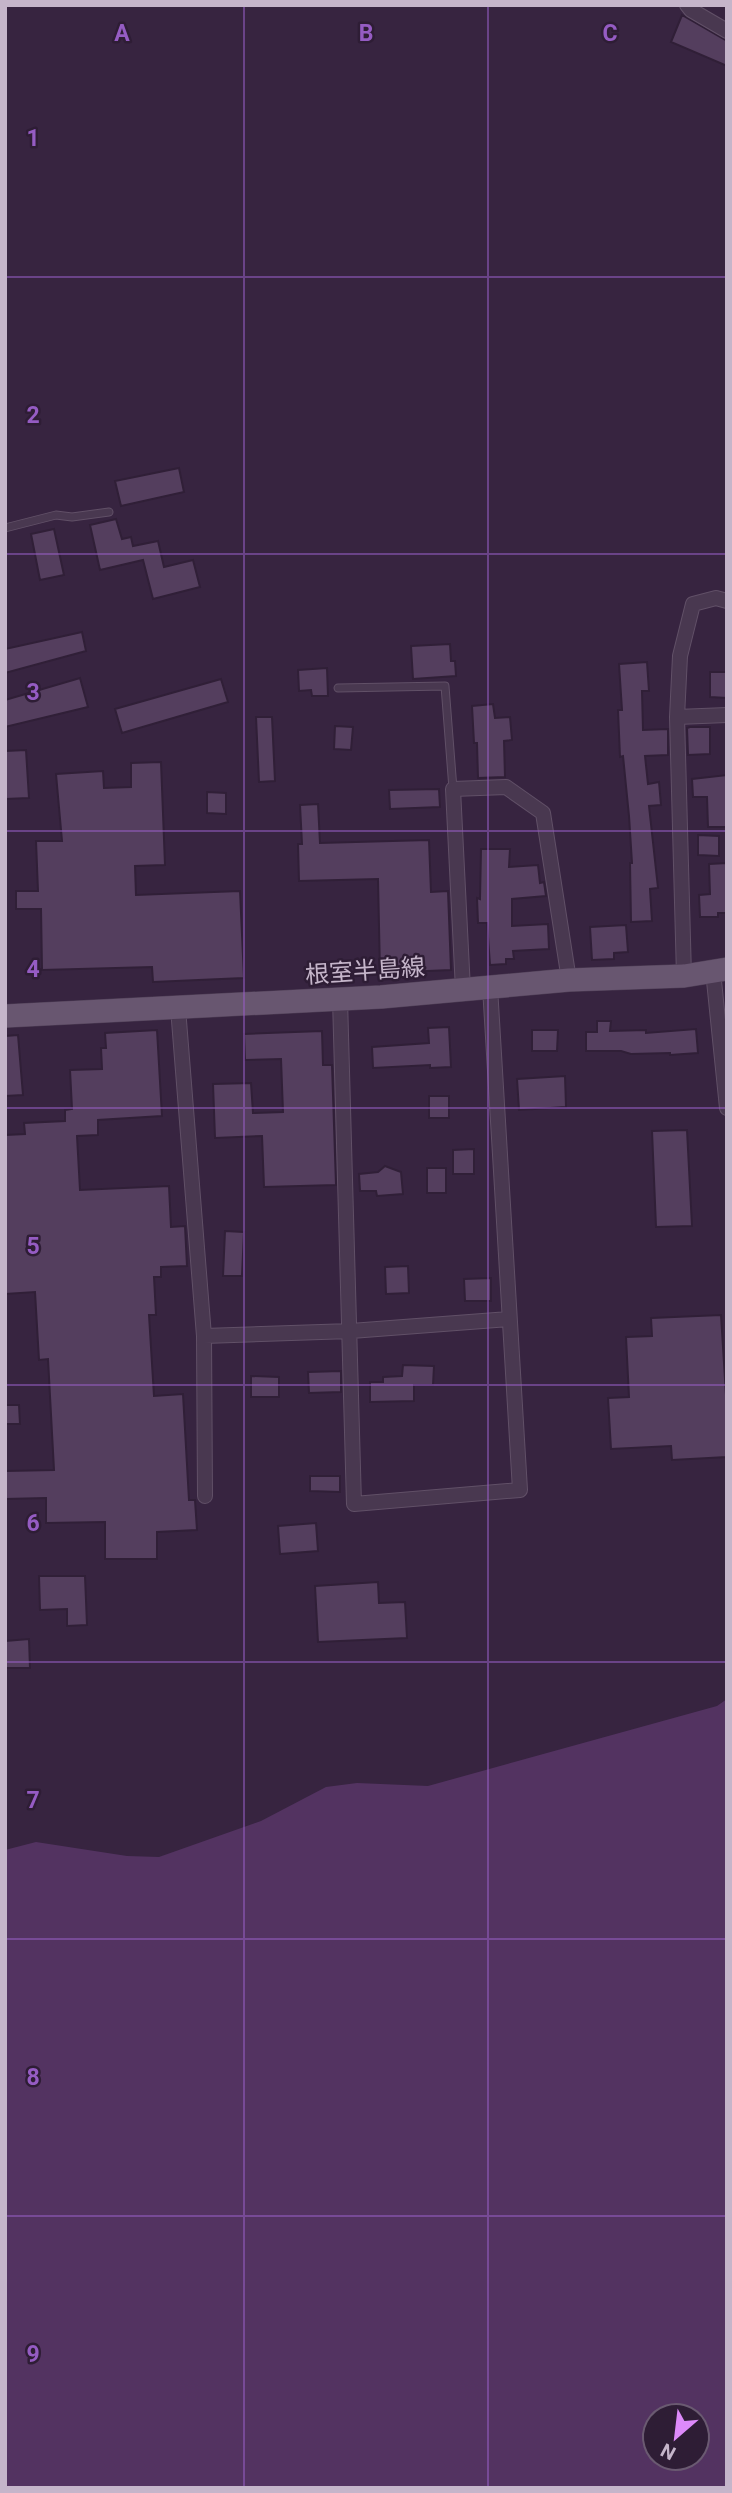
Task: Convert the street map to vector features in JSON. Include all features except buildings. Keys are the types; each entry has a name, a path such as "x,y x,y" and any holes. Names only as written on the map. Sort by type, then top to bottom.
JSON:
{"main road":[{"name":"根室半島線","path":"5,1016 340,999 569,980 684,976 720,970"}],"street":[{"path":"687,5 727,31"},
{"path":"684,976 677,717 680,656 693,604 716,597 727,601"},
{"path":"677,717 727,715"},
{"path":"463,990 453,789 506,787 543,813 569,980"},
{"path":"720,970 727,1108"},
{"path":"340,999 354,1504 520,1489 490,987"},
{"path":"178,1008 204,1336 205,1496"},
{"path":"204,1336 351,1331 509,1320"}],"lane":[{"path":"5,528 56,515 72,517 109,512"},
{"path":"338,688 445,687 453,789"}],"shaded area":[{"path":"727,1699 727,2488 5,2488 5,1850 36,1842 127,1856 159,1857 261,1821 326,1787 357,1783 428,1786 717,1706"}]}
